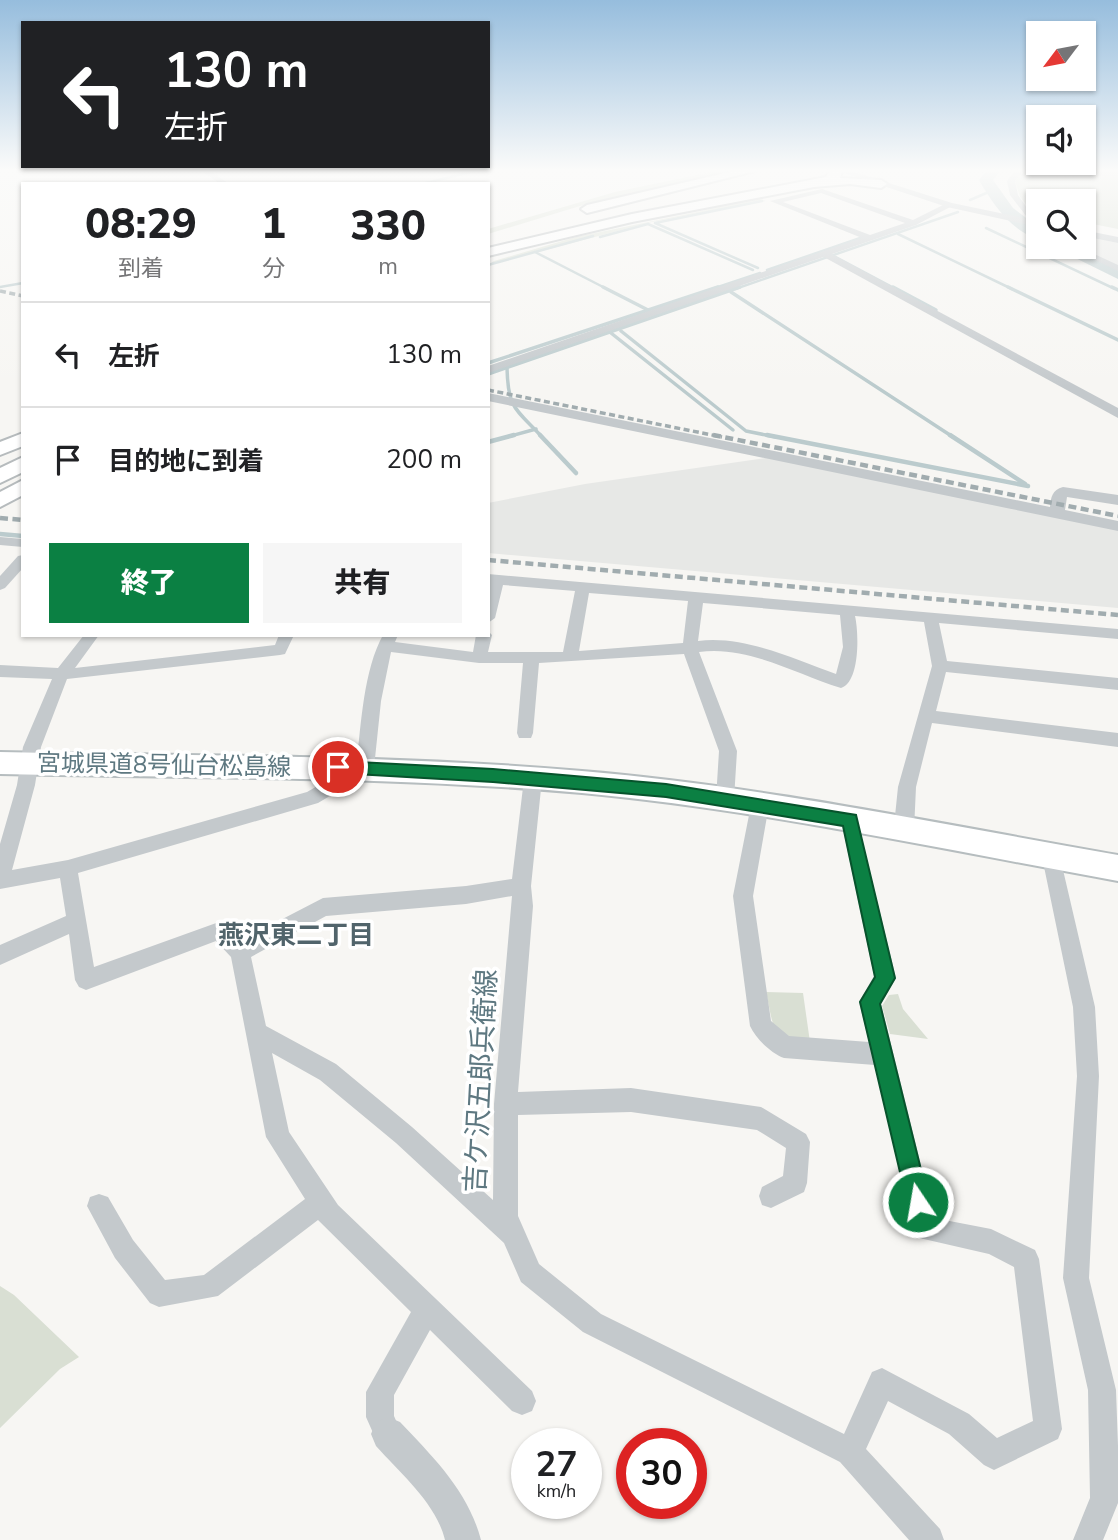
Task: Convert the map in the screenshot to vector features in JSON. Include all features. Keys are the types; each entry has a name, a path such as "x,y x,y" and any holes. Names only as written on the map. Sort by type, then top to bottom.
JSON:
{"main road":[{"path":"490,251 521,243"},
{"path":"490,252 527,243"},
{"path":"0,450 21,440"},
{"path":"0,461 21,450"},
{"path":"0,477 21,464"},
{"path":"0,501 21,487"},
{"name":"宮城県道8号仙台松島線","path":"0,763 352,767 666,791 850,820 1118,869"}],"street":[{"path":"490,369 858,243"},
{"path":"829,255 1118,414"},
{"path":"1096,258 1118,268"},
{"path":"490,357 504,365"},
{"path":"490,397 1118,526"},
{"path":"1058,513 1059,496 1063,492 1118,500"},
{"path":"0,541 21,543"},
{"path":"0,585 21,561"},
{"path":"490,598 492,579 931,620 1118,634"},
{"path":"570,657 583,586"},
{"path":"696,596 690,648 728,751 725,799"},
{"path":"90,637 61,675 32,747 0,879 68,868 312,798 334,785 352,767 388,641 479,658 531,659 715,644 770,656 841,682 852,652 852,631 847,612"},
{"path":"905,830 903,812 910,771 940,666 931,620"},
{"path":"0,671 61,675 117,671 280,650 286,637"},
{"path":"479,658 484,637"},
{"path":"525,733 531,659"},
{"path":"940,666 1118,684"},
{"path":"926,716 1118,740"},
{"name":"吉ケ沢五郎兵衛線","path":"533,779 521,886 523,905 506,1104 505,1217 530,1273 592,1323 850,1452 929,1540"},
{"path":"760,805 743,896 761,1026 784,1047 882,1054"},
{"path":"850,820 885,978 870,1002 923,1228 991,1242 1026,1259 1048,1429 994,1455 959,1424 882,1382 850,1452"},
{"path":"1051,857 1084,1007 1088,1076 1076,1278 1102,1390 1105,1498 1088,1540"},
{"path":"68,868 86,980 219,931 240,952 278,1137 329,1214 426,1311 522,1401"},
{"path":"240,952 323,907 466,895 521,886"},
{"path":"0,955 76,921"},
{"path":"257,1034 328,1072 404,1135 513,1235"},
{"path":"506,1104 631,1100 761,1118 798,1142 795,1183 771,1196"},
{"path":"99,1206 124,1249 159,1294 209,1287 321,1202"},
{"path":"426,1311 380,1392 380,1417 388,1434 432,1483 453,1513 463,1540"}],"shaded area":[{"path":"556,243 572,243 490,264"},
{"path":"1096,243 1118,243 1118,267 1096,257"},
{"path":"772,457 1118,528 1118,608 490,553 490,503 585,484"},
{"path":"766,992 803,993 810,1042 780,1034 770,1014"},
{"path":"898,994 903,1009 928,1039 890,1034 882,1006 889,995"},
{"path":"0,1286 14,1295 79,1357 60,1369 0,1428"}],"waterway":[{"path":"535,252 568,243"},
{"path":"691,243 753,270"},
{"path":"700,243 758,268"},
{"path":"767,270 846,243"},
{"path":"735,289 869,243"},
{"path":"916,243 1012,289"},
{"path":"1017,243 1115,289"},
{"path":"490,264 535,252"},
{"path":"535,252 607,289"},
{"path":"834,256 896,289"},
{"path":"1086,259 1118,274"},
{"path":"718,287 760,273"},
{"path":"0,287 21,283"},
{"path":"603,287 648,310"},
{"path":"490,362 718,287"},
{"path":"712,289 718,287"},
{"path":"490,373 740,287"},
{"path":"893,287 936,310"},
{"path":"1008,287 1118,340"},
{"path":"1112,287 1118,290"},
{"path":"731,292 953,437"},
{"path":"621,331 746,431 776,437"},
{"path":"611,333 733,430"},
{"path":"507,368 511,400 535,429"},
{"path":"507,437 535,429"},
{"path":"535,429 542,437"},
{"path":"490,441 514,435"},
{"path":"540,435 576,473"},
{"path":"767,435 1028,486"},
{"path":"950,435 1025,484"},
{"path":"0,534 21,536"}],"railway":[{"path":"0,291 21,296"},
{"path":"490,390 722,437"},
{"path":"713,435 1118,516"},
{"path":"0,518 21,520"},
{"path":"490,560 1118,615"}],"district":[{"name":"燕沢東二丁目","path":"296,935"}],"route":[{"path":"338,767 493,775 666,791 850,820 885,978 870,1002 918,1202"}]}
